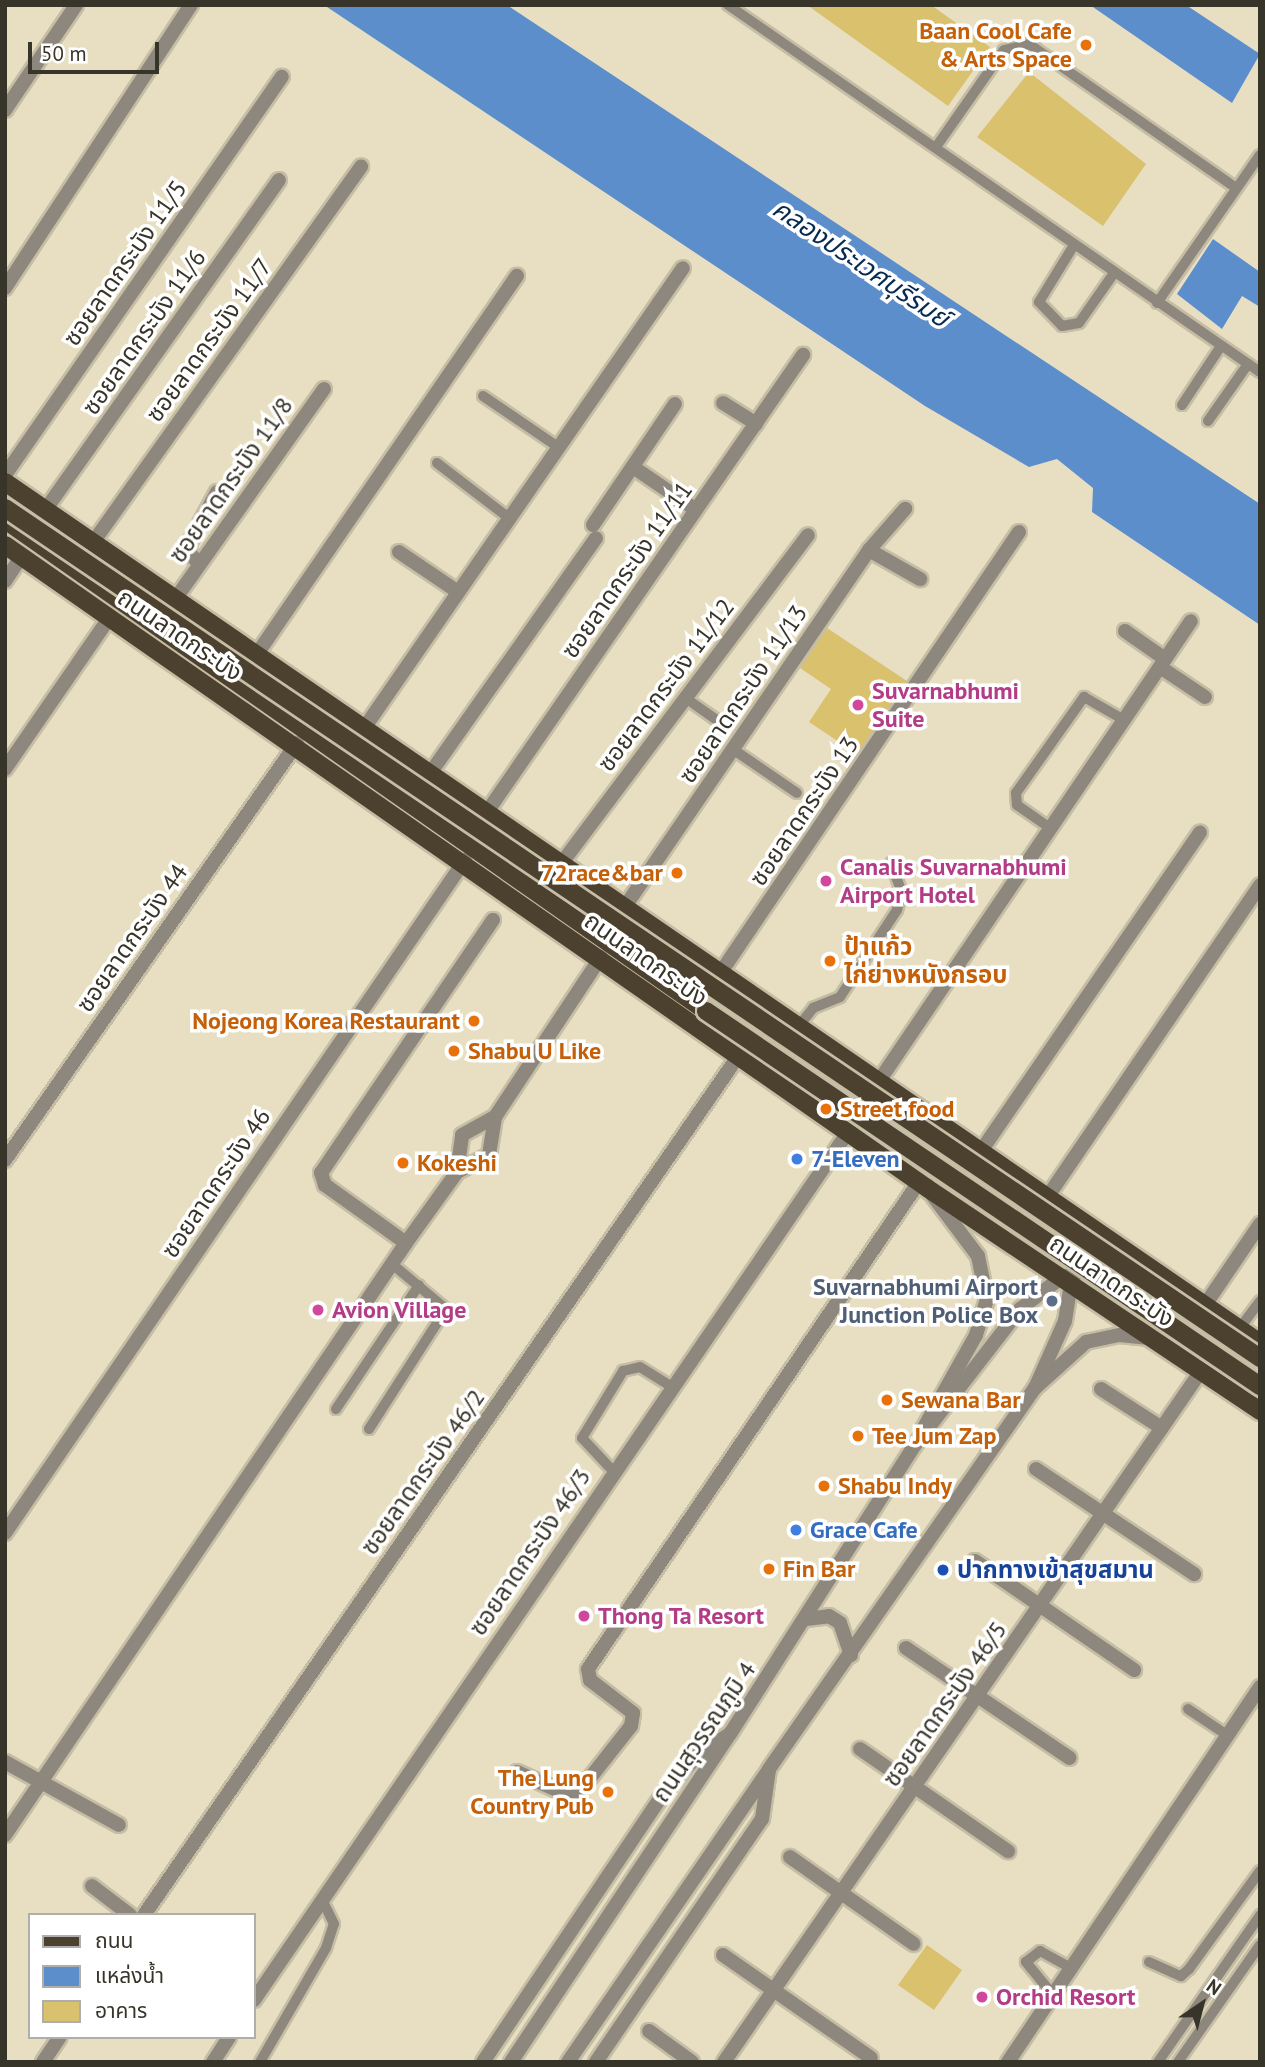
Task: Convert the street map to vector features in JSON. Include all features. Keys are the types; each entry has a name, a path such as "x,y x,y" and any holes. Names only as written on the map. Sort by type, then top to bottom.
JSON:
{"main road":[{"name":"ถนนลาดกระบัง","path":"5,482 431,772 979,1154 1260,1343"},
{"path":"5,508 1260,1358"},
{"path":"5,520 283,712 664,982 1260,1386"},
{"name":"ถนนลาดกระบัง","path":"5,545 465,860 923,1185 1069,1278 1260,1411"}],"street":[{"path":"5,110 76,5"},
{"path":"5,288 191,5"},
{"name":"ซอยลาดกระบัง 11/5","path":"5,475 282,78"},
{"name":"ซอยลาดกระบัง 11/7","path":"94,541 361,166"},
{"name":"ซอยลาดกระบัง 11/6","path":"46,509 279,180"},
{"path":"365,727 683,268"},
{"path":"257,654 517,276"},
{"name":"ซอยลาดกระบัง 11/11","path":"487,812 803,355"},
{"name":"ซอยลาดกระบัง 11/8","path":"176,598 324,389"},
{"path":"723,403 756,424"},
{"path":"431,772 594,531 675,404"},
{"path":"633,467 696,510"},
{"path":"200,564 188,551 190,542 217,492"},
{"name":"ซอยลาดกระบัง 11/13","path":"624,908 869,550 905,509"},
{"name":"ซอยลาดกระบัง 13","path":"719,975 1019,532"},
{"name":"ซอยลาดกระบัง 11/12","path":"561,864 808,535"},
{"path":"869,550 920,579"},
{"path":"399,552 458,592"},
{"path":"5,581 22,556"},
{"path":"5,769 110,617"},
{"path":"877,1084 1191,621"},
{"path":"1125,631 1205,697"},
{"name":"ซอยลาดกระบัง 44","path":"5,1160 297,743"},
{"path":"979,1154 1200,833"},
{"name":"ซอยลาดกระบัง 46","path":"5,1532 465,860"},
{"path":"1046,1199 1260,885"},
{"path":"406,1243 325,1185 321,1173 493,920"},
{"path":"5,1835 406,1243 457,1172 489,1155 495,1117 601,957"},
{"name":"ซอยลาดกระบัง 46/2","path":"145,1913 739,1055"},
{"path":"457,1172 462,1135 495,1117"},
{"name":"ซอยลาดกระบัง 46/3","path":"256,1997 670,1386 848,1132"},
{"path":"517,1772 557,1790 579,1792 631,1726 633,1713 590,1680 588,1668 923,1185 978,1256 987,1300 976,1335 915,1445"},
{"path":"568,2062 1035,1388 1062,1334 1075,1247 1064,1212"},
{"path":"1205,1305 1260,1224"},
{"name":"ถนนสุวรรณภูมิ 4","path":"512,2062 806,1619 915,1445 1020,1309 1069,1278 1119,1268 1184,1291"},
{"path":"1035,1388 1086,1342 1120,1335 1154,1339"},
{"name":"ซอยลาดกระบัง 46/5","path":"724,2062 1041,1607 1102,1513 1201,1371"},
{"path":"1101,1389 1162,1428"},
{"path":"1036,1469 1194,1574"},
{"path":"975,1561 1134,1670"},
{"path":"806,1619 829,1616 840,1623 851,1654"},
{"path":"906,1648 1070,1758"},
{"path":"1008,2062 1260,1687"},
{"path":"483,2062 663,1794 699,1754 730,1734"},
{"path":"860,1749 1007,1851"},
{"path":"5,1762 43,1779 120,1825"},
{"path":"596,2062 762,1819 769,1769"},
{"path":"790,1857 914,1944"},
{"path":"92,1886 127,1913"},
{"path":"723,1955 871,2058"},
{"path":"649,2031 692,2062"},
{"path":"43,2062 59,2039"},
{"path":"213,2062 228,2039"}],"lane":[{"path":"728,5 1260,372"},
{"path":"936,147 1004,50 1029,44 1236,188"},
{"path":"1157,303 1260,155"},
{"path":"1074,245 1039,302 1062,326 1079,323 1114,273"},
{"path":"1181,405 1221,346"},
{"path":"1208,421 1248,364"},
{"path":"483,396 558,447"},
{"path":"437,463 509,518"},
{"path":"684,697 715,719"},
{"path":"1050,828 1017,805 1016,793 1084,697 1124,720"},
{"path":"734,750 797,793"},
{"path":"797,1028 813,1008 841,997 897,910 902,892 891,863"},
{"path":"369,1429 444,1316 442,1300 392,1264"},
{"path":"336,1409 419,1285"},
{"path":"1239,1329 1260,1301"},
{"path":"613,1471 582,1438 623,1371 640,1367 670,1386"},
{"path":"1188,1709 1227,1735"},
{"path":"1149,1962 1181,1976 1260,1871"},
{"path":"260,2062 326,1948 334,1924 322,1899"},
{"path":"1158,2062 1260,1915"},
{"path":"1178,2062 1260,1945"},
{"path":"1053,1995 1026,1962 1040,1951 1071,1968"}],"water":[{"name":"คลองประเวศบุรีรมย์","path":"324,5 507,5 1260,504 1260,625 1092,512 1093,488 1057,459 1029,467 925,406"},
{"path":"1090,5 1186,5 1260,54 1232,103"},
{"path":"1213,239 1260,272 1260,307 1242,296 1222,329 1177,294"}],"building":[{"path":"807,5 931,5 990,47 948,106"},
{"path":"1029,72 1146,164 1103,226 977,137"},
{"name":"Suvarnabhumi Suite","path":"827,628 907,681 857,754 809,722 831,689 800,668"},
{"name":"Orchid Resort","path":"927,1945 962,1970 934,2010 898,1985"}],"place":[{"name":"Baan Cool Cafe & Arts Space","path":"1086,45"},
{"name":"Suvarnabhumi Suite","path":"858,705"},
{"name":"72race&bar","path":"677,873"},
{"name":"Canalis Suvarnabhumi Airport Hotel","path":"826,881"},
{"name":"ป้าแก้ว ไก่ย่างหนังกรอบ","path":"830,961"},
{"name":"Nojeong Korea Restaurant","path":"474,1021"},
{"name":"Shabu U Like","path":"454,1051"},
{"name":"Street food","path":"826,1109"},
{"name":"7-Eleven","path":"797,1159"},
{"name":"Kokeshi","path":"403,1163"},
{"name":"Suvarnabhumi Airport Junction Police Box","path":"1052,1301"},
{"name":"Avion Village","path":"318,1310"},
{"name":"Sewana Bar","path":"887,1400"},
{"name":"Tee Jum Zap","path":"858,1436"},
{"name":"Shabu Indy","path":"824,1486"},
{"name":"Grace Cafe","path":"796,1530"},
{"name":"Fin Bar","path":"769,1569"},
{"name":"ปากทางเข้าสุขสมาน","path":"943,1570"},
{"name":"Thong Ta Resort","path":"584,1616"},
{"name":"The Lung Country Pub","path":"608,1792"},
{"name":"Orchid Resort","path":"982,1997"}]}
